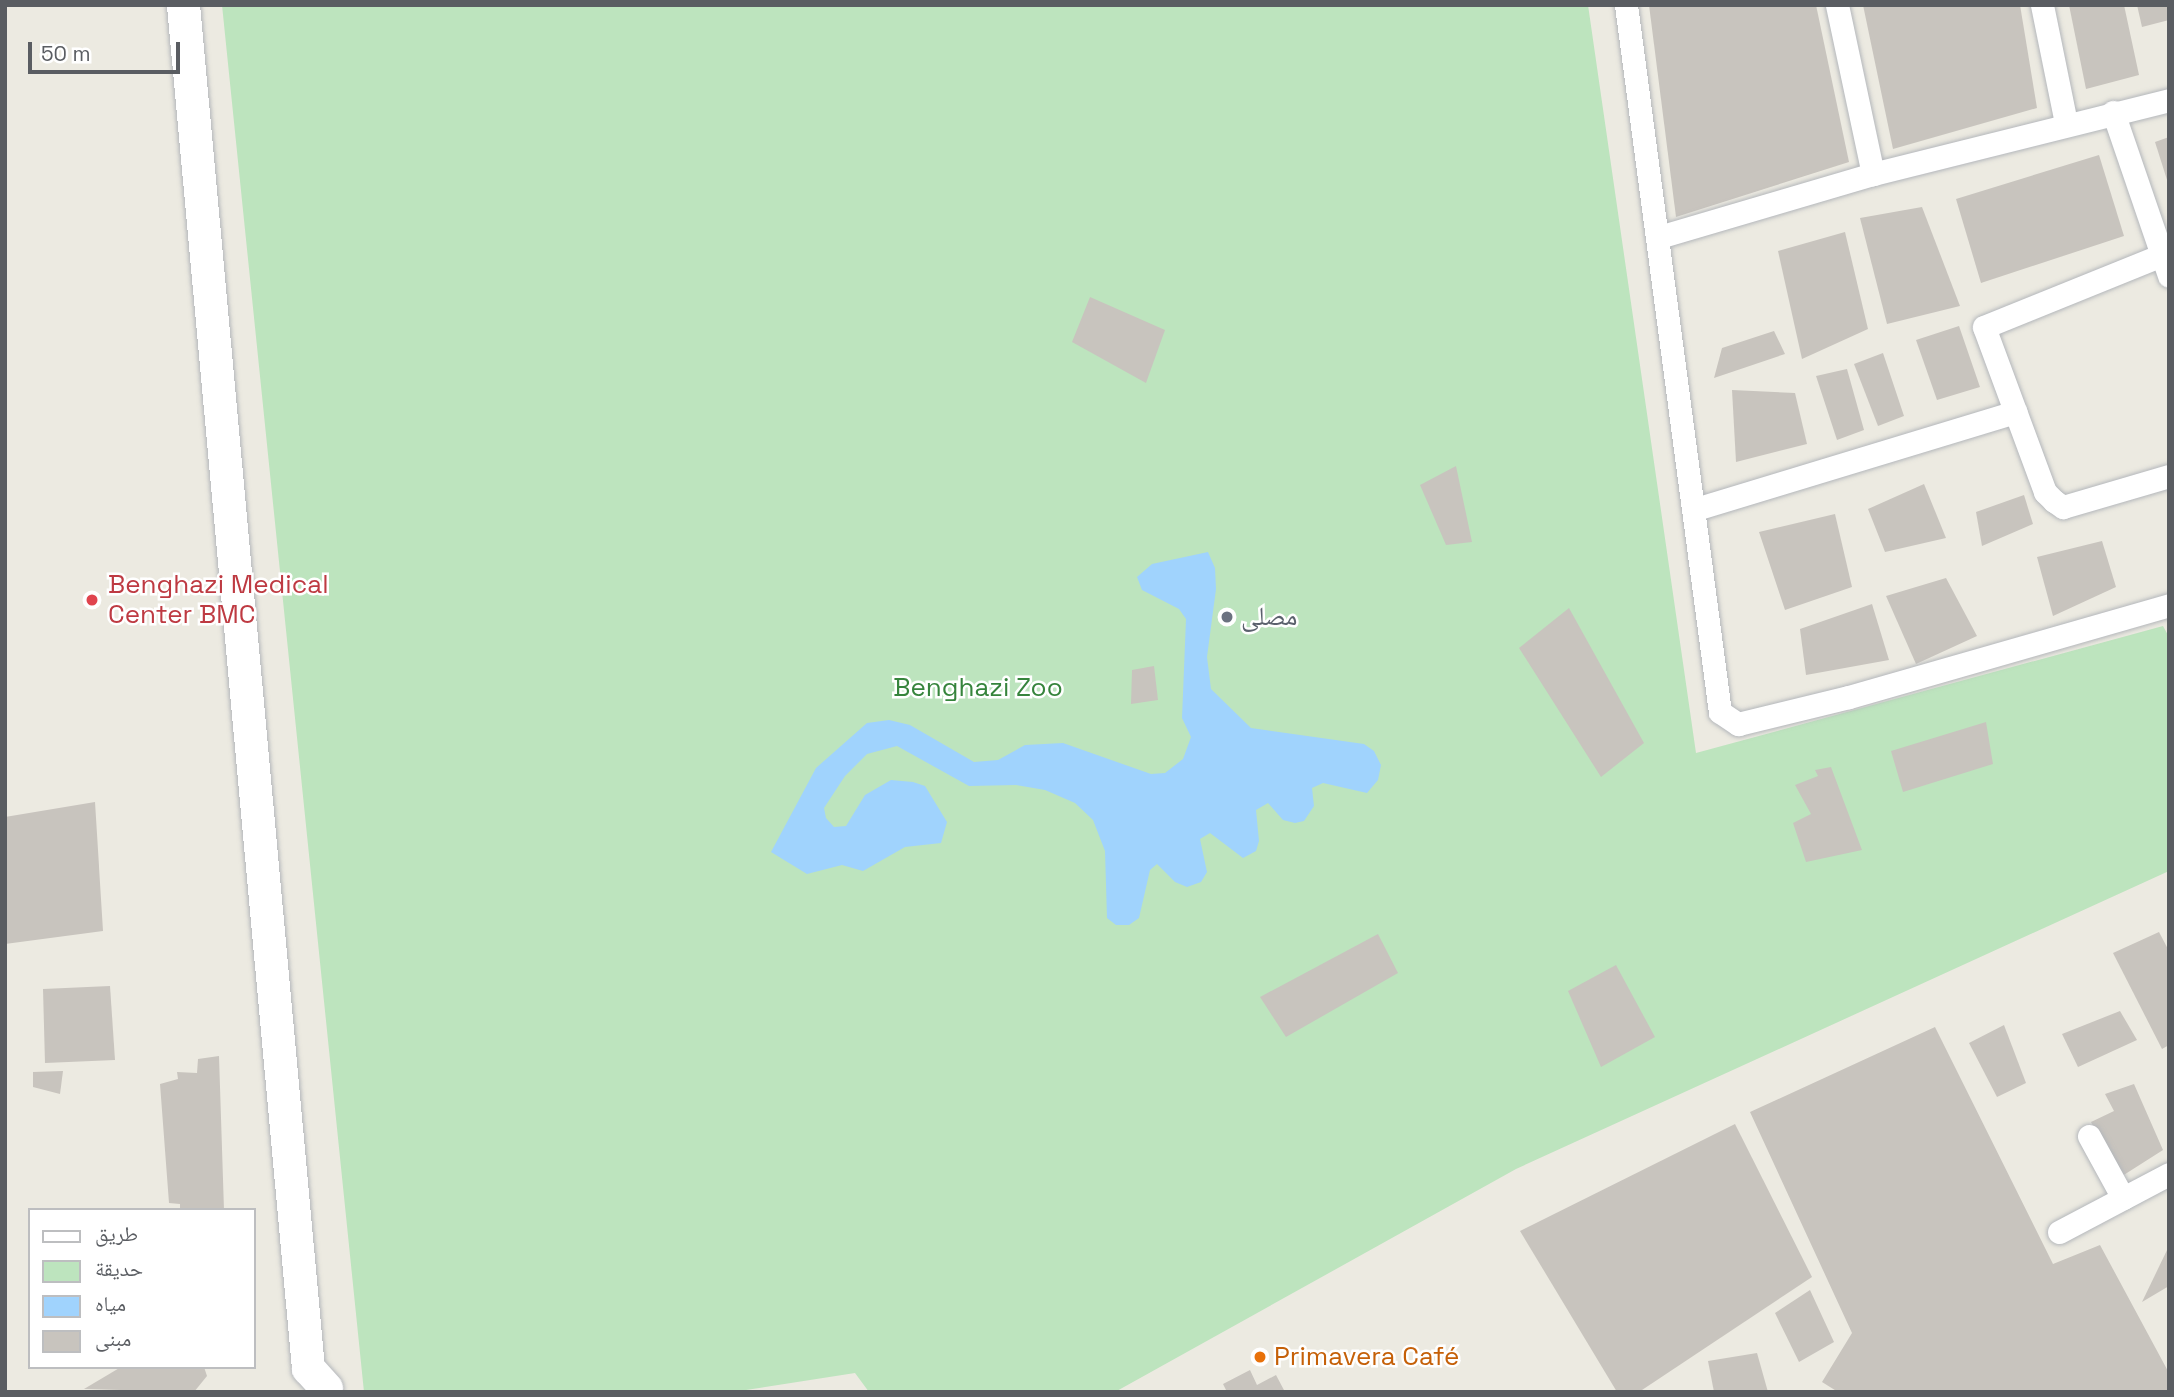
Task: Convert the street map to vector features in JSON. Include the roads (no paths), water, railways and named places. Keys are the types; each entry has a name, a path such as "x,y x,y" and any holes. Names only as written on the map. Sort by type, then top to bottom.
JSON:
{"main road":[{"path":"183,5 298,1140 328,1361 326,1390"},
{"path":"202,5 298,1140"}],"street":[{"path":"1626,5 1696,509 1720,712 1738,724 1849,697 2169,605"},
{"path":"1837,5 1873,174"},
{"path":"2042,5 2066,123"},
{"path":"1659,236 1873,174 2066,123 2169,100"},
{"path":"2113,112 2165,266 1984,327 2045,492 2063,507 2169,476"},
{"path":"1696,509 2016,412"},
{"path":"2088,1136 2123,1198"},
{"path":"2059,1232 2169,1174"}],"water":[{"path":"1208,552 1215,568 1216,589 1207,657 1211,689 1251,728 1364,744 1374,751 1381,765 1378,780 1367,793 1323,783 1312,788 1314,806 1304,821 1295,823 1283,820 1268,803 1256,810 1259,841 1256,851 1243,858 1210,833 1200,839 1207,872 1201,882 1187,887 1175,882 1157,864 1150,870 1139,918 1129,925 1116,925 1107,918 1105,851 1093,820 1075,803 1045,790 1016,785 969,786 897,746 867,754 845,776 824,808 826,818 834,827 846,826 865,795 891,780 913,782 925,786 947,822 941,843 905,847 863,871 842,865 807,874 771,852 816,768 867,723 889,720 910,725 974,762 998,760 1025,745 1063,743 1151,774 1165,773 1183,759 1191,737 1182,718 1186,619 1179,609 1142,590 1137,577 1152,564"}],"place":[{"name":"Benghazi Medical Center BMC","path":"92,600"},
{"name":"مصلى","path":"1227,617"},
{"name":"Primavera Café","path":"1260,1357"}],"park label":[{"name":"Benghazi Zoo","path":"978,688"}]}
